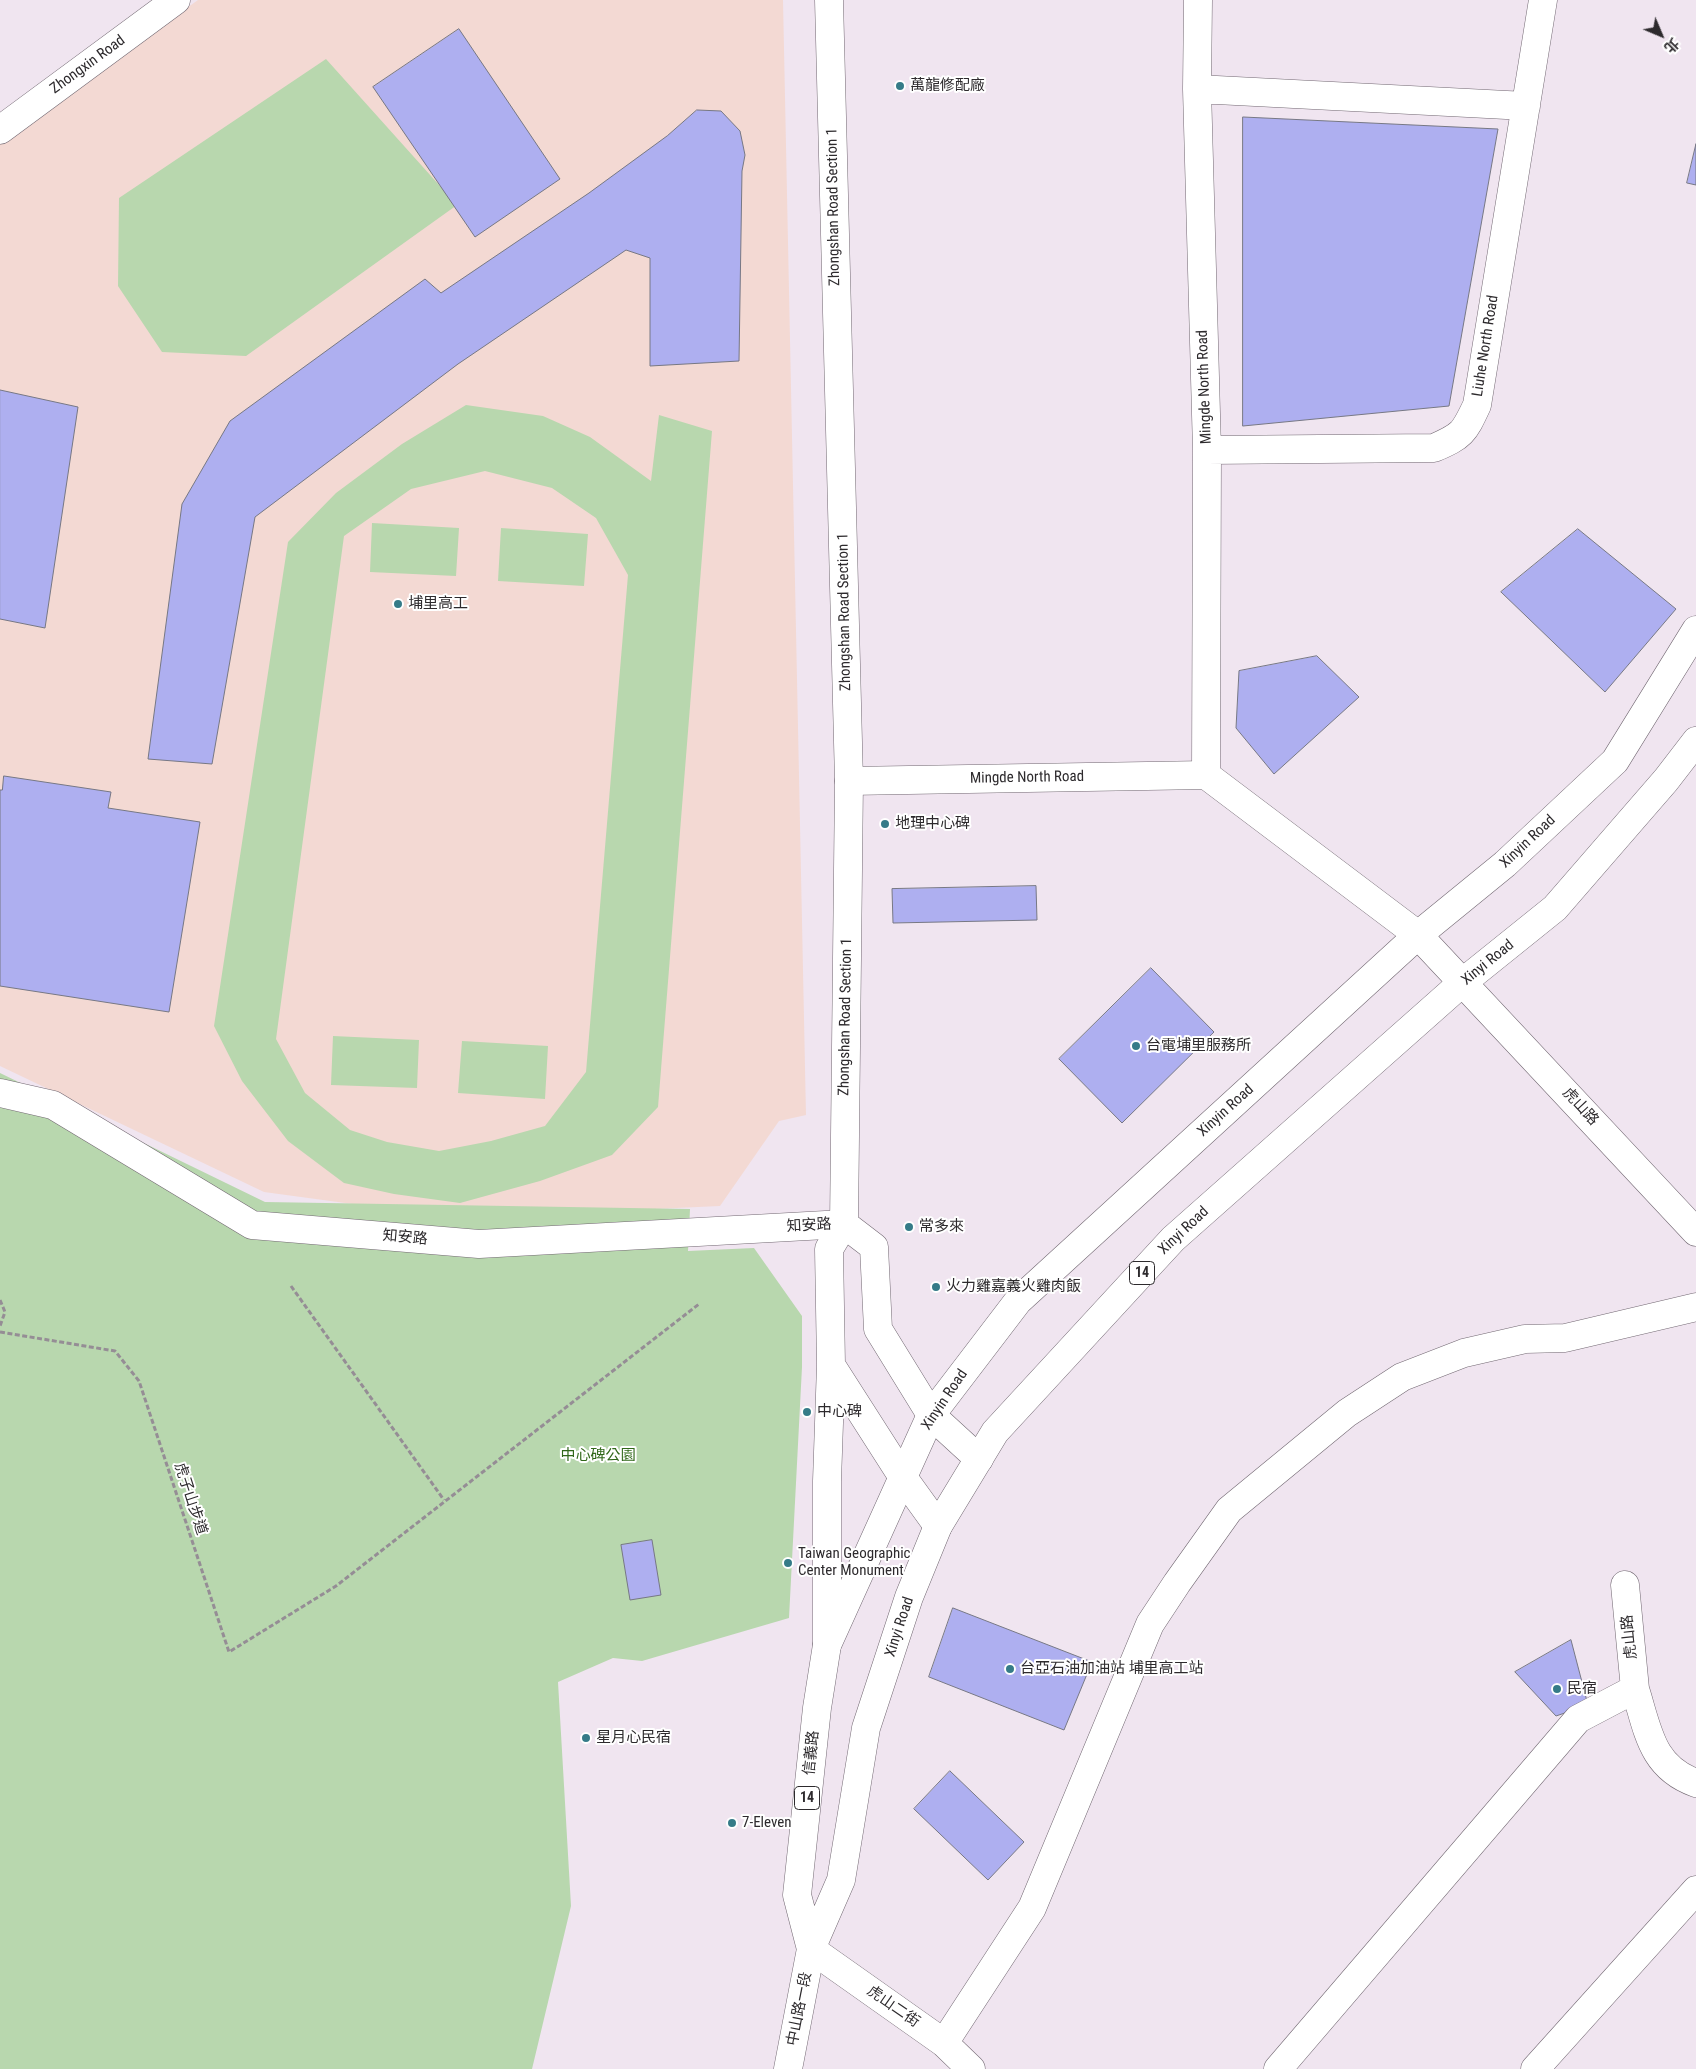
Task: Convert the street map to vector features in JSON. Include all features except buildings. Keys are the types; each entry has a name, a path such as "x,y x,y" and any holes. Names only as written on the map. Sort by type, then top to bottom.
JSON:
{"street":[{"name":"Zhongxin Road","path":"0,130 176,0"},
{"name":"Zhongshan Road Section 1","path":"829,0 849,781 844,1224"},
{"name":"Mingde North Road","path":"849,781 1206,775 1207,450 1197,89 1198,0"},
{"name":"Liuhe North Road","path":"1207,450 1434,448 1457,438 1467,427 1477,405 1543,0"},
{"path":"1197,89 1526,106"},
{"name":"Xinyin Road","path":"827,1645 902,1476 931,1416 1018,1301 1418,935 1505,864 1615,762 1696,630"},
{"name":"Xinyi Road","path":"811,1949 841,1880 866,1728 909,1597 938,1526 995,1432 1173,1239 1463,982 1555,908 1666,780 1696,741"},
{"path":"1206,775 1418,935 1463,982"},
{"name":"虎山路","path":"1463,982 1696,1232"},
{"name":"知安路","path":"0,1093 53,1105 252,1225 479,1244 844,1224"},
{"path":"827,1645 827,1481 831,1365 829,1249 844,1224 874,1247 878,1329 931,1416 979,1459"},
{"path":"944,2043 1032,1908 1150,1624 1229,1510 1347,1413 1402,1377 1464,1353 1525,1339 1565,1338 1696,1307"},
{"path":"831,1365 902,1476 938,1526"},
{"name":"虎山路","path":"1625,1585 1635,1689 1649,1733 1660,1758 1680,1777 1696,1783"},
{"name":"信義路","path":"811,1949 797,1895 817,1708 827,1645"},
{"path":"1278,2069 1578,1719 1635,1689"},
{"path":"1535,2069 1696,1890"},
{"name":"虎山二街","path":"811,1949 944,2043 971,2069"},
{"name":"中山路一段","path":"788,2069 811,1949"}],"path":[{"path":"291,1286 444,1500 699,1304"},
{"path":"0,1300 5,1312 0,1326"},
{"name":"虎子山步道","path":"0,1332 115,1351 139,1381 229,1652 336,1586 444,1500"}],"shaded area":[{"name":"埔里高工","path":"198,0 783,0 806,1115 779,1121 720,1206 456,1218 264,1192 0,1066 0,142"}],"green space":[{"path":"326,59 457,205 246,356 162,352 118,286 119,198"},
{"path":"466,405 543,416 590,437 651,481 659,415 712,431 658,1107 612,1155 540,1181 460,1203 394,1194 344,1183 288,1141 242,1081 214,1026 288,542 336,493 402,444","holes":["485,471 552,488 596,518 628,575 586,1072 545,1126 491,1141 439,1151 387,1142 350,1130 305,1093 276,1039 344,536 411,489"]},
{"path":"372,523 459,528 456,576 370,572"},
{"path":"501,528 588,534 584,586 498,581"},
{"path":"333,1036 419,1040 417,1088 331,1085"},
{"path":"462,1041 548,1046 545,1099 458,1093"},
{"name":"中心碑公園","path":"0,1073 265,1202 690,1209 688,1251 754,1248 802,1316 802,1367 789,1618 642,1661 613,1658 558,1682 571,1906 532,2069 0,2069"}],"place":[{"name":"萬龍修配廠","path":"900,86"},
{"name":"埔里高工","path":"398,604"},
{"name":"地理中心碑","path":"885,824"},
{"name":"台電埔里服務所","path":"1136,1046"},
{"name":"常多來","path":"909,1227"},
{"name":"火力雞嘉義火雞肉飯","path":"936,1287"},
{"name":"中心碑","path":"807,1412"},
{"name":"Taiwan Geographic Center Monument","path":"788,1563"},
{"name":"台亞石油加油站 埔里高工站","path":"1010,1669"},
{"name":"民宿","path":"1557,1689"},
{"name":"星月心民宿","path":"586,1738"},
{"name":"7-Eleven","path":"732,1823"}]}
